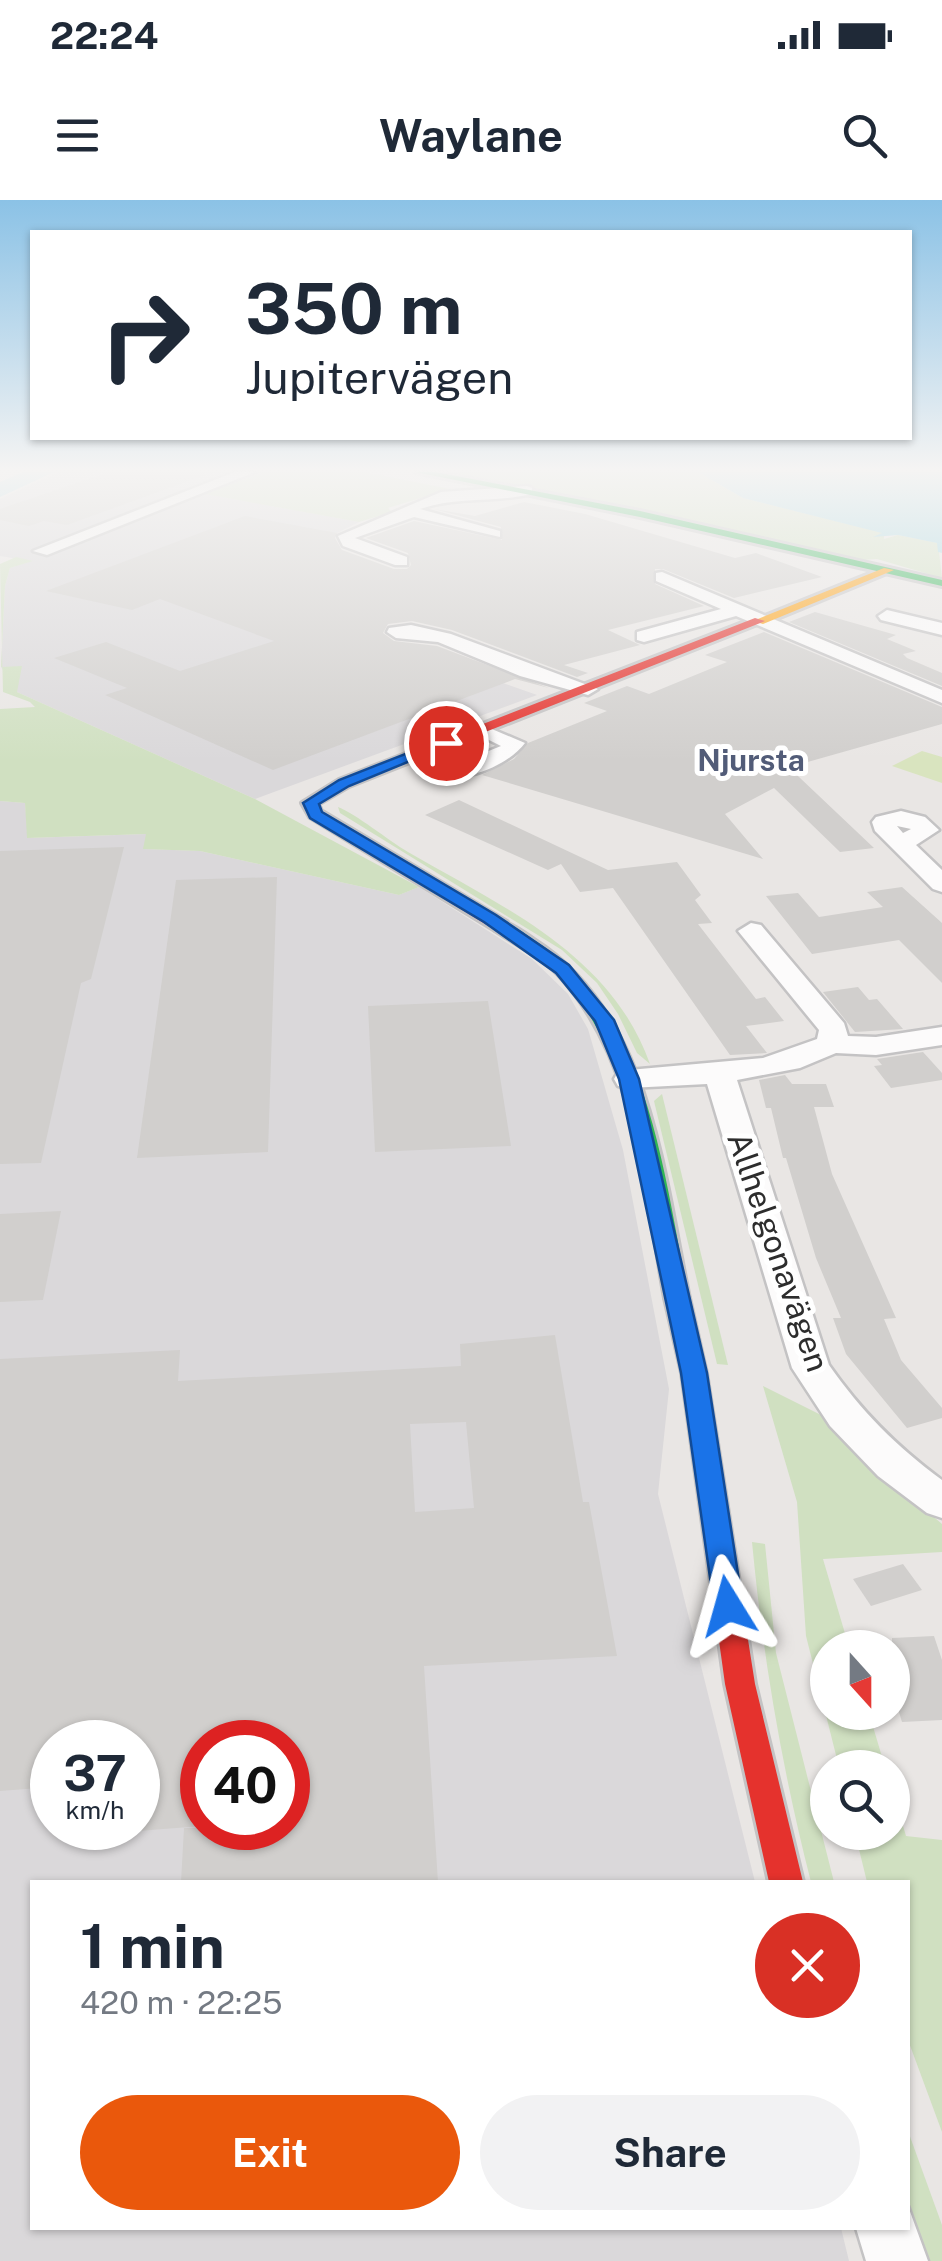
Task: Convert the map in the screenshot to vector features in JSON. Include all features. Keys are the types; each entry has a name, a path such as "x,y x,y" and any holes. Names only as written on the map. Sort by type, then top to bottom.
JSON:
{"street":[{"path":"880,568 942,583"},
{"path":"786,1880 740,1684 694,1373 629,1079 604,1020 562,969 490,919 315,814 310,803 328,791 888,570"},
{"path":"662,577 735,605 736,610"},
{"path":"644,636 736,610 942,697"},
{"path":"887,616 942,629"},
{"path":"396,632 414,628 460,646 474,647 529,673 588,689"},
{"path":"462,770 508,751 514,743 480,730"},
{"path":"900,844 942,884"},
{"path":"751,931 834,1030 831,1044"},
{"path":"629,1079 719,1073 816,1055 831,1044 876,1046 942,1036"},
{"name":"Allhelgonavägen","path":"719,1073 811,1368 844,1416 893,1465 942,1502"},
{"path":"888,2230 897,2261"}],"shaded area":[{"path":"10,568 267,568 252,576 377,638 537,695 255,799 17,692 1,667 5,586"},
{"path":"0,801 25,803 28,838 147,834 144,849 200,851 399,895 419,887 532,959 568,994 588,1029 623,1150 669,1389 658,1494 754,1880 30,1880 30,2230 841,2230 849,2261 0,2261"}],"green space":[{"path":"0,568 10,568 5,586 2,648"},
{"path":"908,568 941,568 942,578"},
{"path":"22,666 17,692 255,799 419,887 399,895 200,851 143,849 146,834 27,838 25,803 0,801 0,709 35,707 3,692 2,667"},
{"path":"922,751 942,757 942,783 892,766"},
{"path":"338,807 550,937 609,992 632,1026 650,1064 637,1053 597,983 562,950 340,813"},
{"path":"662,1094 728,1365 717,1364 654,1101"},
{"path":"763,1386 831,1420 882,1473 942,1524 942,1552 823,1559 844,1630 810,1630 810,1652 797,1502"},
{"path":"752,1542 765,1544 776,1653 810,1787 810,1850 826,1850 833,1880 811,1880 775,1713"},
{"path":"830,1730 874,1730 880,1750 835,1750"},
{"path":"910,1836 942,1840 942,2132 910,2045 910,1880 867,1880 859,1850 910,1850"},
{"path":"910,2137 942,2225 942,2261 925,2261 910,2227"}],"building":[{"path":"107,568 798,568 822,577 734,598 655,569 655,584 704,606 608,630 640,645 564,665 588,673 577,677 452,630 412,621 388,624 383,633 394,641 437,646 549,688 515,679 273,770 105,695 127,688 54,658 106,642 180,671 274,641 160,599 132,610 46,591"},
{"path":"815,612 896,635 887,639 916,651 903,654 907,658 942,673 942,686 789,622"},
{"path":"764,632 942,707 942,724 797,765 780,759 874,848 840,852 774,788 725,814 763,859 482,775 514,759 528,743 607,711 584,703 627,686 649,694 727,662 705,655"},
{"path":"459,800 608,870 677,862 701,895 695,900 712,923 698,924 756,999 765,997 784,1021 746,1026 767,1053 730,1055 613,888 580,892 561,864 548,870 425,815"},
{"path":"124,847 91,979 81,983 41,1163 0,1164 0,851"},
{"path":"277,877 268,1152 137,1158 176,880"},
{"path":"902,887 942,923 942,983 899,940 812,954 766,896 798,893 819,917 883,907 867,892"},
{"path":"858,987 869,1000 877,999 903,1029 855,1032 823,992"},
{"path":"488,1001 511,1146 375,1152 368,1006"},
{"path":"923,1052 942,1073 942,1080 891,1088 874,1066 882,1065 877,1059"},
{"path":"785,1075 792,1084 826,1084 834,1107 814,1107 832,1174 896,1318 884,1319 901,1360 942,1408 942,1418 907,1428 846,1354 833,1318 841,1318 816,1258 759,1080"},
{"path":"61,1211 43,1300 0,1302 0,1214"},
{"path":"555,1335 583,1502 589,1502 617,1656 424,1666 438,1880 181,1880 183,1850 310,1850 310,1720 180,1720 180,1828 160,1829 160,1720 30,1720 30,1789 0,1791 0,1359 180,1350 178,1381 461,1366 460,1344","holes":["466,1422 474,1508 415,1512 410,1424"]},
{"path":"903,1564 922,1590 871,1606 853,1579"},
{"path":"934,1636 942,1660 942,1720 910,1722 910,1637"}],"traffic: fast":[{"path":"877,568 942,583"},
{"path":"501,926 564,970 590,1002 611,1039 641,1124 677,1298"}],"traffic: slow":[{"path":"759,621 888,570"}],"traffic: jam":[{"path":"501,926 315,814 310,803 344,783 759,621"},
{"path":"677,1298 694,1373 740,1684 786,1880"}],"district":[{"name":"Njursta","path":"751,761"}],"route":[{"path":"446,743 344,783 310,803 315,814 490,919 562,969 586,992 604,1020 629,1079 694,1373 728,1606"}]}
